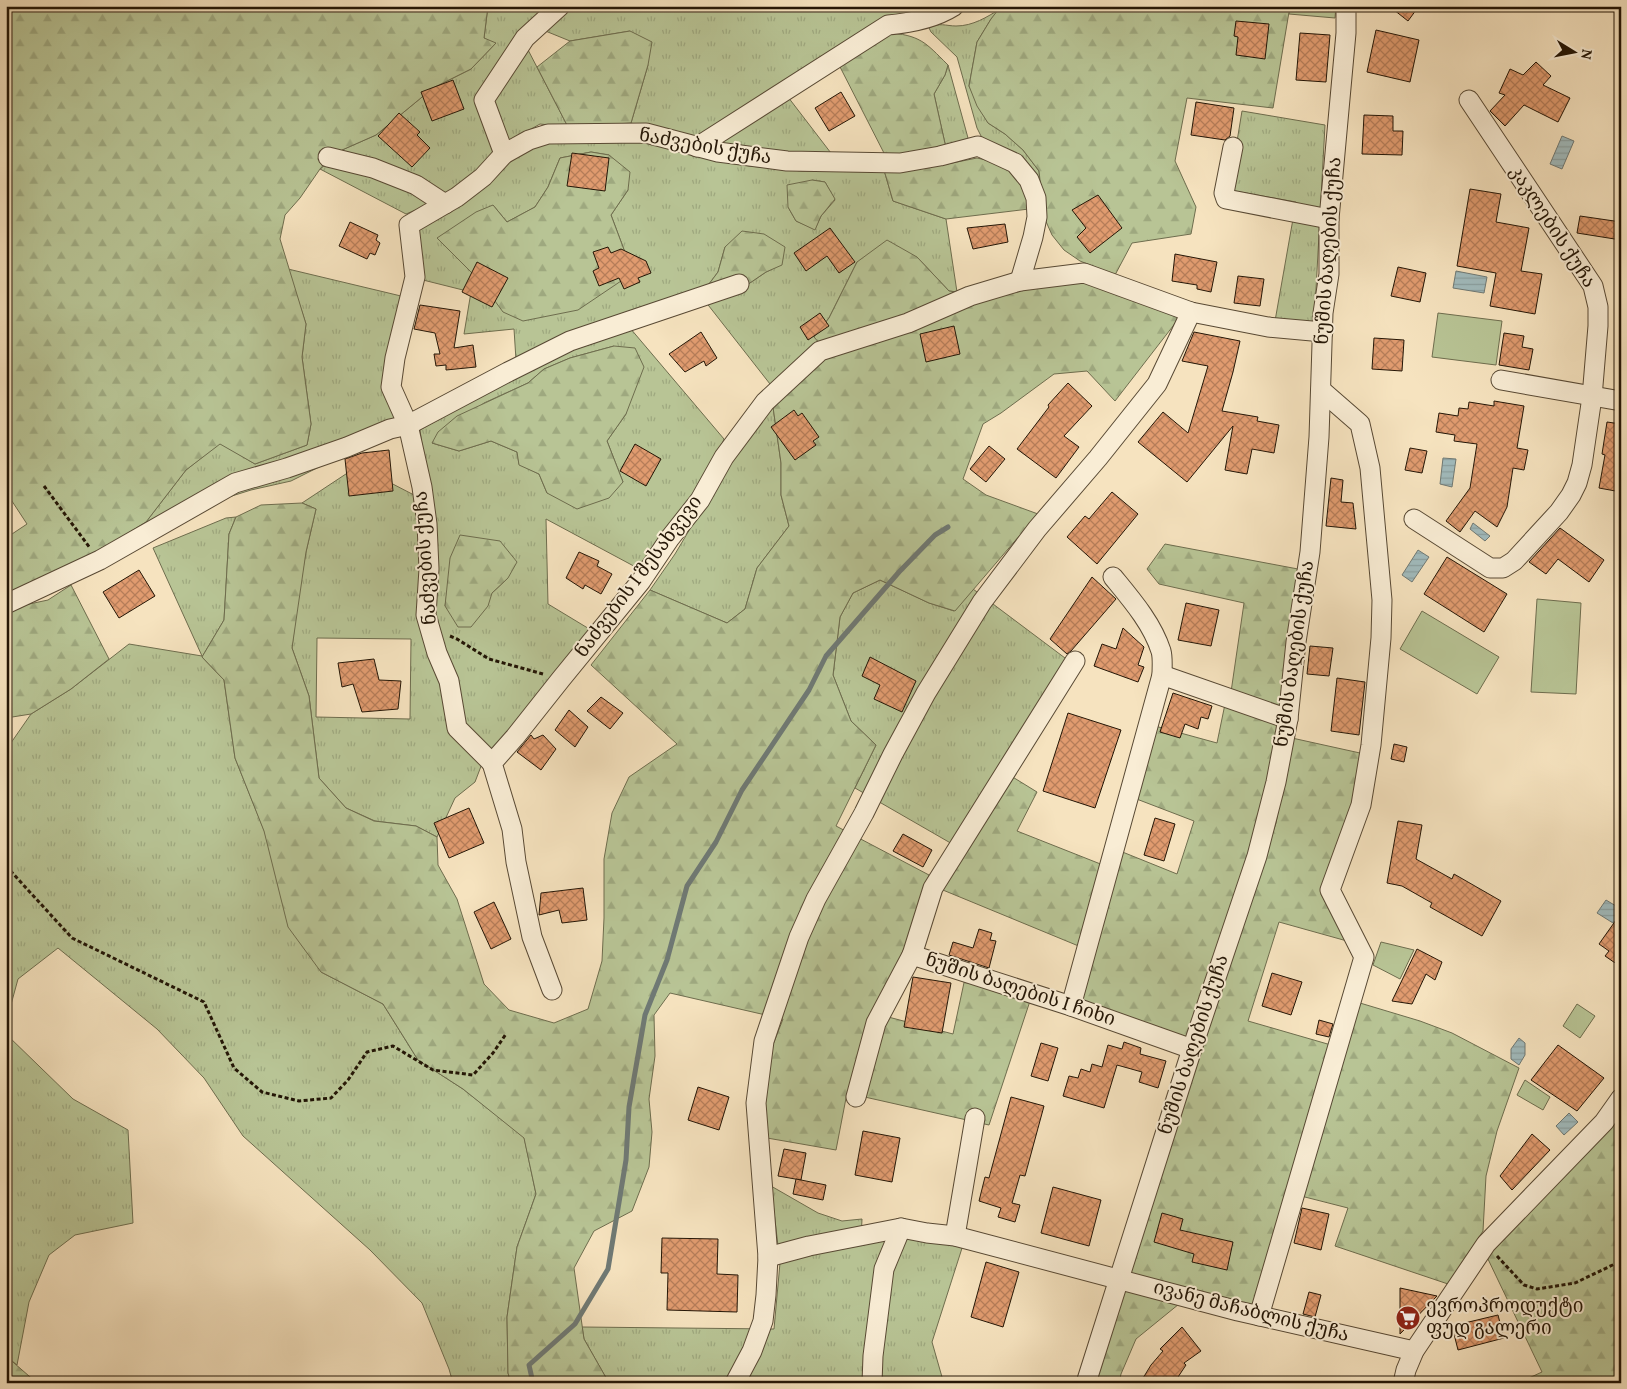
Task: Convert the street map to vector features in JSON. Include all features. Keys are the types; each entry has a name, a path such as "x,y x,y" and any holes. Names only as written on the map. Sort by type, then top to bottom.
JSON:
{"street":[{"path":"504,154 484,100 526,38 560,6"},
{"path":"697,147 888,25 906,24 920,20 954,6"},
{"name":"ნუშის ბაღების ქუჩა","path":"1086,1383 1192,1048 1257,856 1276,782 1288,719 1296,642 1310,552 1321,390 1323,313 1329,274 1329,219 1346,33 1346,6"},
{"name":"კაკლების ქუჩა","path":"1414,519 1490,568 1503,568 1514,561 1559,512 1577,483 1582,465 1592,397 1598,326 1598,307 1593,286 1468,100"},
{"name":"ნაძვების ქუჩა","path":"492,763 457,728 449,681 437,653 426,614 429,568 427,524 422,487 408,425 391,387 395,358 415,276 409,225 457,197 483,177 504,154 529,140 548,134 646,133 718,152 787,161 900,163 940,156 978,146 1015,163 1029,180 1036,198 1038,217 1020,281"},
{"path":"1233,147 1224,193 1226,199 1329,219"},
{"path":"328,157 373,168 416,185 446,204"},
{"path":"1020,281 1084,273 1191,312 1268,327 1323,332"},
{"name":"ნაძვების I შესახვევი","path":"492,763 641,581 670,538 700,500 724,457 765,402 820,351 908,323 970,296 1020,281"},
{"path":"6,604 100,560 235,483 287,468 348,447 390,429 408,425 570,341 739,284"},
{"path":"735,1383 752,1351 763,1321 766,1295 768,1257 756,1103 764,1041 799,938 816,899 864,813 926,693 982,602 1037,529 1098,458 1157,384 1191,312"},
{"path":"1502,380 1621,401"},
{"path":"1259,1316 1364,957 1330,890 1361,805 1374,717 1381,638 1382,600 1370,468 1360,424 1321,390"},
{"path":"1071,1006 1162,675 1162,653 1152,632 1134,602 1113,577"},
{"name":"ნუშის ბაღების I ჩიხი","path":"1075,660 933,888 912,955 1071,1006 1192,1048"},
{"path":"1162,675 1288,719"},
{"path":"492,763 512,829 516,862 532,937 552,990"},
{"path":"856,1097 876,1023 912,955"},
{"path":"1403,1383 1414,1351 1486,1244 1604,1122 1621,1098"},
{"path":"955,1236 975,1118"},
{"path":"872,1383 873,1356 884,1269 901,1228"},
{"name":"ივანე მაჩაბლის ქუჩა","path":"768,1257 809,1246 901,1228 955,1236 1259,1316 1414,1351"},
{"path":"1414,1351 1414,1383"}],"path":[{"path":"44,486 100,560"},
{"path":"429,628 457,639 490,659 561,679"},
{"path":"6,866 72,938 204,1002 234,1068 262,1092 299,1102 331,1098 348,1080 367,1052 393,1046 433,1070 473,1075 493,1053 506,1034"},
{"path":"1486,1244 1524,1285 1537,1289 1575,1283 1621,1261"}],"green space":[{"path":"6,6 488,6 484,38 496,43 471,69 433,88 376,135 342,150 320,169 300,198 285,215 280,239 306,324 302,357 311,424 307,445 255,464 220,444 186,470 146,522 80,563 6,597 6,538 27,524 6,492"},
{"path":"488,6 553,6 479,103 498,150 449,196 406,214 320,169 342,150 376,135 433,88 471,69 495,44 484,38"},
{"path":"569,6 931,6 921,15 696,141 631,123 648,65 630,31 570,41 543,30"},
{"path":"1001,6 1290,6 1273,108 1187,98 1175,161 1196,207 1191,234 1132,243 1115,275 1080,261 1064,250 1052,235 1044,217 1039,171 1023,150 1005,134 988,123 977,106 969,86 977,42"},
{"path":"1290,6 1336,6 1335,18 1289,14"},
{"path":"1000,9 991,19 977,42 969,86 988,123 1005,134 1023,150 1039,171 1040,181 1027,163 989,143 981,136 977,128 957,57 929,28 939,25 962,26 980,20"},
{"path":"630,31 652,42 648,65 631,123 568,127 537,67 570,41"},
{"path":"886,32 907,35 921,41 948,65 945,75 934,94 946,148 886,157 838,63"},
{"path":"526,46 568,127 540,124 508,142 489,101"},
{"path":"948,65 968,138 967,145 946,148 934,94 945,75"},
{"path":"788,97 834,157 709,143"},
{"path":"1242,111 1325,125 1314,326 1275,321 1296,202 1229,190"},
{"path":"636,139 749,166 802,171 884,170 893,201 946,219 957,292 949,291 917,257 857,262 829,318 815,337 820,344 810,348 770,384 705,301 744,287 782,264 725,247 718,272 706,288 516,360 514,329 464,334 471,292 419,279 415,229 508,160 537,143","holes":["591,152 609,155 628,190 611,215 626,255 481,282 464,264 493,205 507,222 535,207 548,187 560,158","812,180 825,182 835,200 821,216 815,229 796,221 788,207"]},
{"path":"591,152 609,155 630,172 628,190 611,215 626,255 621,281 578,310 523,321 503,312 481,282 437,238 476,212 493,205 507,222 535,207 548,187 560,158"},
{"path":"977,158 998,164 1014,173 1027,197 1029,209 946,219 893,201 884,170 942,165"},
{"path":"812,180 825,182 835,199 821,216 815,230 796,221 788,207 787,185"},
{"path":"742,231 764,234 785,247 782,265 766,272 744,287 706,288 718,272 725,247"},
{"path":"887,240 917,257 949,291 957,292 907,317 820,344 814,337 829,318 857,262"},
{"path":"288,269 401,296 383,390 403,417 395,429 291,481 251,490 203,505 80,563 146,522 186,470 220,443 255,464 307,445 311,424 302,357 306,324"},
{"path":"1087,282 1180,317 1115,401 1087,371 1054,374 983,424 963,479 986,495 1038,514 955,611 929,603 880,580 853,593 840,617 833,675 851,721 876,745 836,826 929,875 904,953 873,1013 953,1034 965,978 1030,1001 989,1125 847,1093 836,1150 767,1138 764,1097 771,1050 783,1019 670,993 654,1015 655,1056 649,1099 652,1132 649,1167 632,1211 594,1231 574,1268 584,1339 609,1383 511,1383 508,1373 507,1317 517,1247 536,1194 524,1138 463,1089 418,1060 383,1004 321,972 288,927 264,831 235,758 224,680 202,657 224,620 229,534 236,517 261,505 302,503 316,509 306,552 292,648 309,696 319,778 346,808 374,821 416,826 437,837 438,865 457,899 484,984 509,1010 554,1023 588,1009 602,961 604,859 612,813 629,777 677,744 591,665 650,590 727,623 745,609 757,568 789,526 781,495 781,463 773,407 823,358 976,301 1020,289"},
{"path":"1438,313 1502,321 1496,365 1432,357"},
{"path":"630,328 724,439 715,463 643,571 546,519 548,604 591,630 490,754 460,722 431,617 433,526 420,430 521,372 575,345","holes":["614,346 626,414 607,441 623,482 547,493 539,474 519,464 517,452 491,441 459,451 432,443 484,403 528,383 544,369 570,358","508,578 492,593 445,606 447,593"]},
{"path":"614,346 635,348 644,367 626,414 607,441 623,482 609,498 577,509 547,493 539,474 519,465 517,452 491,441 459,451 432,443 438,432 457,416 528,383 544,369 570,358"},
{"path":"773,407 781,463 781,495 789,526 757,568 745,609 727,623 650,590 675,554 737,450"},
{"path":"358,466 414,495 423,525 432,662 483,761 475,782 455,798 437,837 416,826 375,821 346,808 319,778 309,696 292,648 298,596 316,509 302,503","holes":["317,638 411,639 410,719 316,717"]},
{"path":"236,517 229,534 224,620 202,657 224,680 235,758 321,972 383,1004 418,1060 463,1089 524,1137 536,1194 517,1247 507,1317 508,1373 511,1383 453,1383 422,1303 370,1250 243,1136 204,1078 157,1029 58,948 18,979 6,1023 6,750 31,714 71,689 129,644 202,656 153,548 226,518"},
{"path":"460,535 500,541 517,562 508,578 492,593 488,606 471,627 458,627 445,606 450,558"},
{"path":"1165,544 1298,569 1282,713 1231,692 1244,603 1159,584 1147,569"},
{"path":"880,580 929,603 954,611 973,589 1069,661 954,845 855,788 876,745 851,721 833,675 840,617 853,593"},
{"path":"71,585 109,659 71,689 31,714 6,718 6,609 48,600"},
{"path":"1537,599 1581,603 1576,694 1531,692"},
{"path":"1422,611 1499,657 1477,694 1400,649"},
{"path":"1225,704 1282,724 1254,847 1187,1040 1079,1004 1120,851 1177,874 1194,821 1134,798 1155,726 1217,743"},
{"path":"1292,738 1360,753 1355,806 1321,894 1347,941 1279,922 1248,1021 1331,1045 1253,1306 1127,1274 1276,823"},
{"path":"1011,776 1037,792 1017,831 1103,865 1081,947 938,888"},
{"path":"1381,942 1414,950 1400,979 1373,965"},
{"path":"1360,1003 1452,1033 1519,1068 1497,1131 1486,1176 1483,1231 1448,1284 1335,1246 1348,1208 1301,1196"},
{"path":"1577,1004 1595,1016 1580,1038 1563,1026"},
{"path":"6,1034 73,1099 128,1130 133,1223 75,1235 49,1255 29,1302 17,1365 6,1356"},
{"path":"1525,1080 1550,1097 1543,1110 1517,1095"},
{"path":"1621,1107 1621,1383 1518,1383 1542,1372 1487,1257"},
{"path":"771,1186 818,1213 842,1221 862,1219 861,1240 904,1235 963,1245 932,1342 942,1377 941,1383 609,1383 584,1339 582,1327 774,1329 780,1263"},
{"path":"1123,1290 1179,1304 1136,1339 1119,1383 1092,1383"},
{"path":"6,1356 37,1383 6,1383"}],"water":[{"path":"1562,136 1574,141 1562,169 1550,164"},
{"path":"1456,271 1487,277 1484,293 1453,288"},
{"path":"1443,458 1456,459 1452,487 1440,484"},
{"path":"1473,523 1490,536 1485,541 1470,529"},
{"path":"1418,550 1429,557 1412,582 1402,575"},
{"path":"1606,900 1621,909 1621,928 1597,913"},
{"path":"1519,1038 1525,1043 1525,1055 1519,1065 1511,1059 1511,1049"},
{"path":"1569,1113 1578,1122 1564,1135 1556,1126"}],"building":[{"path":"1389,6 1419,6 1408,21"},
{"path":"1236,21 1269,24 1265,59 1236,55 1238,37 1234,36"},
{"path":"1376,30 1419,40 1410,82 1367,72"},
{"path":"1300,33 1330,35 1326,82 1296,80"},
{"path":"1536,62 1551,76 1543,85 1570,98 1558,122 1524,105 1505,126 1490,111 1505,95 1499,93 1510,69 1523,75"},
{"path":"453,80 464,109 432,121 421,92"},
{"path":"841,92 855,116 829,131 815,108"},
{"path":"1196,102 1234,108 1230,136 1225,140 1191,135"},
{"path":"399,113 420,132 417,135 430,148 412,167 378,136"},
{"path":"1364,115 1393,116 1393,131 1403,131 1402,155 1362,154"},
{"path":"572,153 609,158 605,191 567,186"},
{"path":"1470,189 1501,194 1496,222 1529,228 1521,271 1542,274 1535,314 1490,306 1496,273 1457,266"},
{"path":"1098,195 1122,228 1090,253 1077,237 1086,228 1072,210"},
{"path":"1580,216 1621,222 1621,240 1577,233"},
{"path":"350,222 378,235 376,240 380,243 375,255 370,253 367,259 339,246"},
{"path":"1005,224 1008,242 973,249 967,228"},
{"path":"830,228 855,262 839,273 827,256 806,271 794,253"},
{"path":"608,247 611,253 621,249 646,261 651,273 638,278 640,282 624,289 619,278 599,286 593,271 599,268 593,252"},
{"path":"1175,254 1217,262 1211,292 1197,289 1197,285 1172,281"},
{"path":"477,262 508,278 492,307 462,292"},
{"path":"1398,267 1426,273 1420,302 1391,296"},
{"path":"1238,276 1264,279 1260,306 1234,303"},
{"path":"420,305 460,311 454,348 473,345 476,367 446,370 446,365 436,366 434,354 440,354 435,333 414,329"},
{"path":"820,313 829,326 808,340 800,327"},
{"path":"954,326 960,354 926,362 920,334"},
{"path":"701,332 717,358 706,366 704,361 685,372 669,354"},
{"path":"1194,332 1240,341 1222,411 1258,417 1257,421 1279,425 1274,453 1252,449 1247,474 1225,470 1233,426 1187,482 1138,442 1163,412 1188,433 1208,366 1182,361"},
{"path":"1504,333 1524,336 1522,347 1533,349 1529,370 1499,365"},
{"path":"1374,338 1404,340 1402,371 1372,369"},
{"path":"1068,383 1092,406 1064,436 1079,447 1056,478 1017,449 1049,407 1048,405"},
{"path":"1494,401 1524,406 1517,448 1528,450 1524,470 1513,468 1507,507 1497,527 1475,511 1460,532 1446,521 1470,488 1477,444 1454,441 1455,435 1436,432 1439,413 1458,416 1459,408 1468,409 1469,402 1494,406"},
{"path":"794,410 798,416 802,413 819,437 813,441 816,445 795,460 771,427"},
{"path":"1607,422 1621,424 1621,492 1599,488 1605,455 1602,454"},
{"path":"635,444 661,459 646,486 620,471"},
{"path":"989,446 1005,459 986,482 970,469"},
{"path":"1410,448 1427,451 1422,473 1405,470"},
{"path":"389,450 393,491 349,496 345,459 362,453"},
{"path":"1331,478 1343,480 1341,502 1353,503 1356,529 1326,526"},
{"path":"1112,492 1138,514 1097,564 1067,537 1085,516 1089,519"},
{"path":"1560,528 1604,560 1589,582 1558,559 1546,574 1529,562"},
{"path":"579,552 599,561 597,566 612,574 601,594 585,585 583,589 566,578"},
{"path":"1447,557 1507,594 1484,632 1424,594"},
{"path":"139,570 155,596 119,618 103,592"},
{"path":"1092,577 1116,599 1067,654 1050,639"},
{"path":"1186,603 1219,610 1211,646 1178,640"},
{"path":"1123,628 1144,647 1138,665 1144,667 1138,682 1094,666 1102,644 1116,649"},
{"path":"1310,646 1333,648 1329,676 1307,674"},
{"path":"870,657 916,681 902,712 874,699 880,685 862,676"},
{"path":"374,659 379,680 401,681 398,709 362,712 353,684 342,687 338,663"},
{"path":"1337,678 1365,682 1359,735 1331,731"},
{"path":"1173,693 1212,706 1208,719 1201,717 1198,729 1185,724 1180,738 1160,732"},
{"path":"601,697 623,713 610,729 587,711"},
{"path":"569,710 588,727 575,747 555,730"},
{"path":"1068,713 1121,730 1095,808 1043,791"},
{"path":"531,735 534,739 543,735 556,749 541,770 517,752"},
{"path":"1394,744 1407,747 1404,762 1391,759"},
{"path":"469,808 484,843 449,858 434,823"},
{"path":"1155,818 1175,824 1164,861 1144,855"},
{"path":"1398,821 1422,825 1416,859 1452,879 1454,874 1501,901 1482,936 1430,907 1432,903 1402,886 1387,883"},
{"path":"903,834 932,850 923,867 893,851"},
{"path":"583,888 587,920 562,923 559,910 539,915 541,893"},
{"path":"494,902 511,939 491,949 474,912"},
{"path":"1621,913 1621,967 1605,956 1609,951 1599,944"},
{"path":"979,929 992,933 990,940 996,941 989,968 949,955 953,942 973,948"},
{"path":"1417,949 1442,962 1435,980 1426,974 1412,1004 1392,1001"},
{"path":"1272,973 1302,982 1291,1015 1262,1006"},
{"path":"913,977 951,983 942,1033 904,1027"},
{"path":"1319,1020 1333,1024 1329,1037 1316,1034"},
{"path":"1124,1042 1141,1048 1140,1054 1166,1061 1158,1088 1139,1082 1142,1072 1117,1065 1104,1108 1063,1096 1069,1076 1078,1078 1081,1069 1090,1072 1092,1064 1102,1067 1108,1045 1122,1049"},
{"path":"1041,1043 1058,1048 1048,1081 1031,1076"},
{"path":"1558,1045 1604,1078 1577,1111 1531,1080"},
{"path":"698,1087 729,1097 719,1130 688,1120"},
{"path":"1011,1097 1044,1106 1025,1176 1020,1175 1012,1203 1020,1205 1015,1222 998,1217 1001,1208 979,1201 985,1177 989,1178"},
{"path":"863,1131 900,1138 892,1182 855,1175"},
{"path":"1532,1134 1550,1150 1512,1190 1500,1176"},
{"path":"784,1149 806,1153 801,1180 778,1176"},
{"path":"796,1179 826,1185 823,1200 793,1194"},
{"path":"1053,1187 1101,1200 1089,1246 1041,1233"},
{"path":"1302,1208 1329,1214 1321,1250 1294,1243"},
{"path":"1162,1213 1183,1219 1180,1230 1233,1242 1227,1270 1192,1262 1194,1254 1154,1242"},
{"path":"662,1238 718,1239 717,1274 738,1275 737,1312 667,1310 668,1273 661,1273"},
{"path":"986,1262 1019,1272 1003,1327 971,1317"},
{"path":"1400,1288 1437,1296 1400,1334"},
{"path":"1309,1292 1321,1295 1315,1317 1303,1314"},
{"path":"1498,1315 1504,1338 1458,1350 1452,1326"},
{"path":"1182,1327 1201,1351 1184,1363 1186,1365 1174,1383 1140,1383 1151,1365 1163,1351 1160,1349"}],"waterway":[{"path":"533,1383 529,1365 575,1324 608,1269 626,1160 629,1107 645,1015 667,960 687,886 716,842 742,790 809,690 826,656 899,572 935,535 948,527"}],"place":[{"name":"ევროპროდუქტი ფუდ გალერი","path":"1408,1318"}]}
